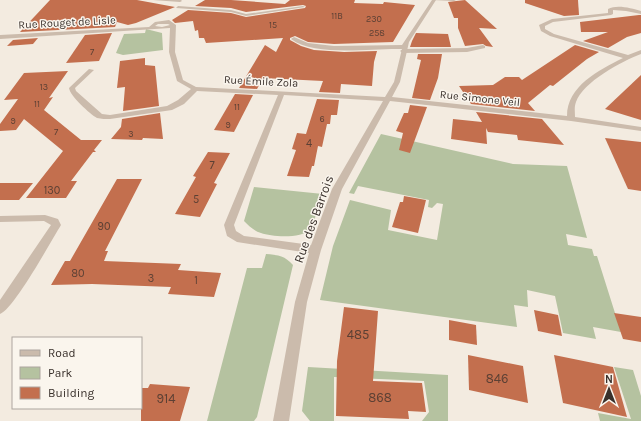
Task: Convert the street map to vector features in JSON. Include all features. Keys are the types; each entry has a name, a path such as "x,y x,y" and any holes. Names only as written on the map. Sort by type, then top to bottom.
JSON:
{"street":[{"path":"154,27 172,15 181,0 155,0"},
{"path":"434,0 454,0"},
{"name":"Rue des Barrois","path":"281,421 300,302 337,190 397,82 403,49 434,0"},
{"path":"178,6 231,11 246,15 303,7"},
{"path":"627,57 552,35 543,30 542,25 552,21 611,14 610,10 619,8 632,9 641,12"},
{"path":"91,70 72,88 73,92 81,101 100,116 119,117 169,108 181,102 195,89 180,81 172,52 172,15"},
{"path":"160,22 171,24"},
{"path":"154,27 171,24"},
{"path":"154,27 166,32 172,38"},
{"name":"Rue Rouget de Lisle","path":"0,36 154,27"},
{"path":"294,39 306,45 323,47 467,50 483,47"},
{"path":"571,119 570,106 578,92 627,57 641,52"},
{"name":"Rue Émile Zola","path":"195,89 387,99"},
{"path":"282,93 231,216 229,225 231,233 241,239 316,250"},
{"name":"Rue Simone Veil","path":"387,99 571,119 641,129"},
{"path":"0,219 45,218 54,221 56,225 11,296 0,309"}],"green space":[{"path":"146,29 162,33 163,50 123,55 116,53 124,34 145,33"},
{"path":"381,134 513,164 567,166 587,238 566,234 568,245 592,249 594,256 597,256 621,332 593,327 596,339 563,333 555,296 527,290 528,307 514,305 517,327 320,300 333,246 350,200 391,210 388,230 437,240 443,204 437,203 432,208 428,207 429,200 358,186 354,194 349,193"},
{"path":"254,187 323,194 314,222 310,229 294,236 279,236 258,232 252,228 244,221"},
{"path":"266,254 281,256 293,265 257,417 254,421 207,421 247,268 262,268"},
{"path":"308,367 448,375 448,421 422,421 429,412 424,381 334,377 334,421 310,421 302,411"},
{"path":"614,367 633,370 641,396 641,421 600,421 598,413 631,419"}],"building":[{"path":"50,0 137,0 175,7 128,25 117,22 115,27 20,32"},
{"path":"205,0 231,0 285,4 290,0 355,0 354,3 383,4 384,2 415,5 393,42 334,44 308,42 295,36 290,38 290,40 301,46 314,50 344,52 377,51 374,62 372,86 341,84 340,93 319,92 323,81 263,78 257,89 239,88 265,45 276,52 283,38 206,43 204,38 199,38 198,30 195,31 193,21 175,23 172,20 188,10 231,13 246,17 305,8 306,6 303,5 246,12 231,8 195,6"},
{"path":"465,0 497,29 479,28 493,47 483,44 465,46 458,28 458,18 454,18 448,2"},
{"path":"525,0 578,0 579,15 564,16 525,3"},
{"path":"641,15 641,33 627,37 608,48 583,41 608,32 581,32 580,22"},
{"path":"112,33 99,61 66,63 85,35"},
{"path":"416,33 448,34 451,47 410,47"},
{"path":"38,38 33,44 7,46 13,40"},
{"path":"575,45 599,52 587,59 553,86 550,85 528,103 535,111 471,104 459,86 493,85 505,77 519,77 522,80"},
{"path":"418,54 442,54 438,78 430,100 412,98 421,60 417,59"},
{"path":"145,58 145,65 155,66 159,106 123,111 125,87 117,88 120,61"},
{"path":"68,71 49,98 53,97 44,110 81,140 102,140 94,150 96,152 93,152 71,181 77,181 66,198 26,198 63,151 24,119 16,130 0,131 0,124 18,99 4,100 24,73"},
{"path":"641,75 641,120 605,109"},
{"path":"235,94 253,95 234,132 214,130"},
{"path":"317,99 339,100 337,115 331,115 330,124 327,124 322,147 318,146 314,166 312,166 309,177 287,176 296,150 292,149 297,133 306,134"},
{"path":"410,105 427,107 410,153 399,150 403,133 396,131 404,113 408,113"},
{"path":"476,112 542,119 564,145 518,140 517,135 488,132 486,128 487,144 451,139 453,119 482,122"},
{"path":"160,113 163,139 111,139 121,127 122,119"},
{"path":"605,138 641,142 641,191 628,189"},
{"path":"208,152 230,153 214,183 217,184 200,217 175,214 196,177 193,176"},
{"path":"117,179 142,179 105,251 108,251 104,261 181,264 178,270 221,273 214,297 168,294 171,287 92,284 51,285 65,261 70,261"},
{"path":"0,183 33,183 19,200 0,200"},
{"path":"404,196 426,200 418,233 392,227 400,202 403,202"},
{"path":"344,307 378,311 373,381 422,383 426,412 408,411 409,419 336,416 337,361"},
{"path":"534,310 558,315 562,336 538,331"},
{"path":"614,313 641,317 641,342 623,339"},
{"path":"449,320 476,325 477,345 449,340"},
{"path":"468,355 523,366 528,403 469,390"},
{"path":"554,355 613,367 627,417 563,403"},
{"path":"150,384 190,387 180,421 141,421 142,388 148,388"}]}
